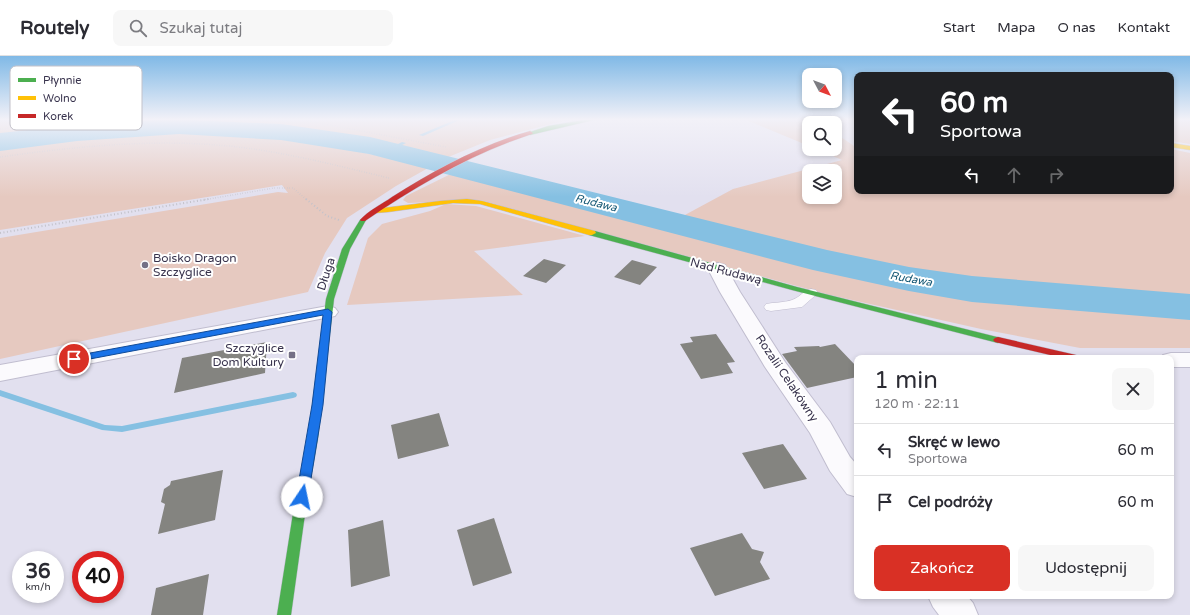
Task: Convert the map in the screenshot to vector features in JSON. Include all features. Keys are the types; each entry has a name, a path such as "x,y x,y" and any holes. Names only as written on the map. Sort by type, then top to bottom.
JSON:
{"street":[{"name":"Długa","path":"284,615 300,507 314,431 330,299 346,249 363,220 375,211 429,178 471,156 496,145"},
{"path":"1174,145 1190,148"},
{"name":"Nad Rudawą","path":"375,211 400,209 445,201 472,201 718,269 1064,355"},
{"name":"Rozalii Celakówny","path":"718,269 730,292 777,367 821,429 840,464 854,482"},
{"path":"0,373 328,312"},
{"path":"1174,360 1190,360"},
{"path":"948,599 961,615"}],"lane":[{"path":"771,307 797,304 811,293"}],"path":[{"path":"0,156 102,145"},
{"path":"218,145 275,152 392,179"},
{"path":"437,145 451,148"},
{"path":"0,233 274,188 293,188 327,216 335,219 363,220"}],"shaded area":[{"path":"0,145 328,145 430,167 396,186 347,218 325,253 308,292 0,359 0,238 278,192 288,193 282,185 0,230"},
{"path":"371,145 478,145 441,160"},
{"path":"842,145 854,146 854,194 1174,194 1174,150 1190,153 1190,348 1080,348 981,329 830,295 480,200 408,203 403,200 406,196 469,165 683,216 733,189 802,171 802,204 842,204 842,164 827,164 842,160 833,156 842,156"},
{"path":"446,204 476,206 585,236 474,251 523,295 347,305 368,238 382,224 430,211"}],"building":[{"path":"544,259 566,265 546,283 523,276"},
{"path":"632,260 657,267 640,285 614,277"},
{"path":"716,334 735,362 727,363 733,373 701,379 680,344 693,342 690,337"},
{"path":"267,342 265,373 174,393 182,358"},
{"path":"835,344 854,364 854,378 807,388 782,354 797,351 794,347 820,347"},
{"path":"439,413 449,446 398,459 391,425"},
{"path":"783,444 807,479 764,489 742,453"},
{"path":"223,470 215,520 158,534 165,504 161,502 164,489 170,485 171,481"},
{"path":"494,518 512,573 473,586 457,530"},
{"path":"383,520 390,576 351,587 348,530"},
{"path":"742,533 752,549 764,552 760,562 770,579 715,596 690,548"},
{"path":"209,574 203,615 151,615 156,588"}],"waterway":[{"name":"Rudawa","path":"364,145 827,262 909,279 972,289 1190,307"},
{"path":"388,150 399,145"},
{"path":"0,393 105,428 122,429 293,395"}],"traffic: fast":[{"path":"284,615 300,507 313,438 330,299 346,249 363,220"},
{"path":"592,233 896,315 998,340"}],"traffic: slow":[{"path":"1174,145 1190,148"},
{"path":"375,211 453,201 480,202 592,233"}],"traffic: jam":[{"path":"363,220 422,181 464,159 496,145"},
{"path":"998,340 1063,355"}],"place":[{"name":"Boisko Dragon Szczyglice","path":"145,265"},
{"name":"Szczyglice Dom Kultury","path":"292,355"}],"route":[{"path":"74,359 328,312 318,405 302,497"}]}
